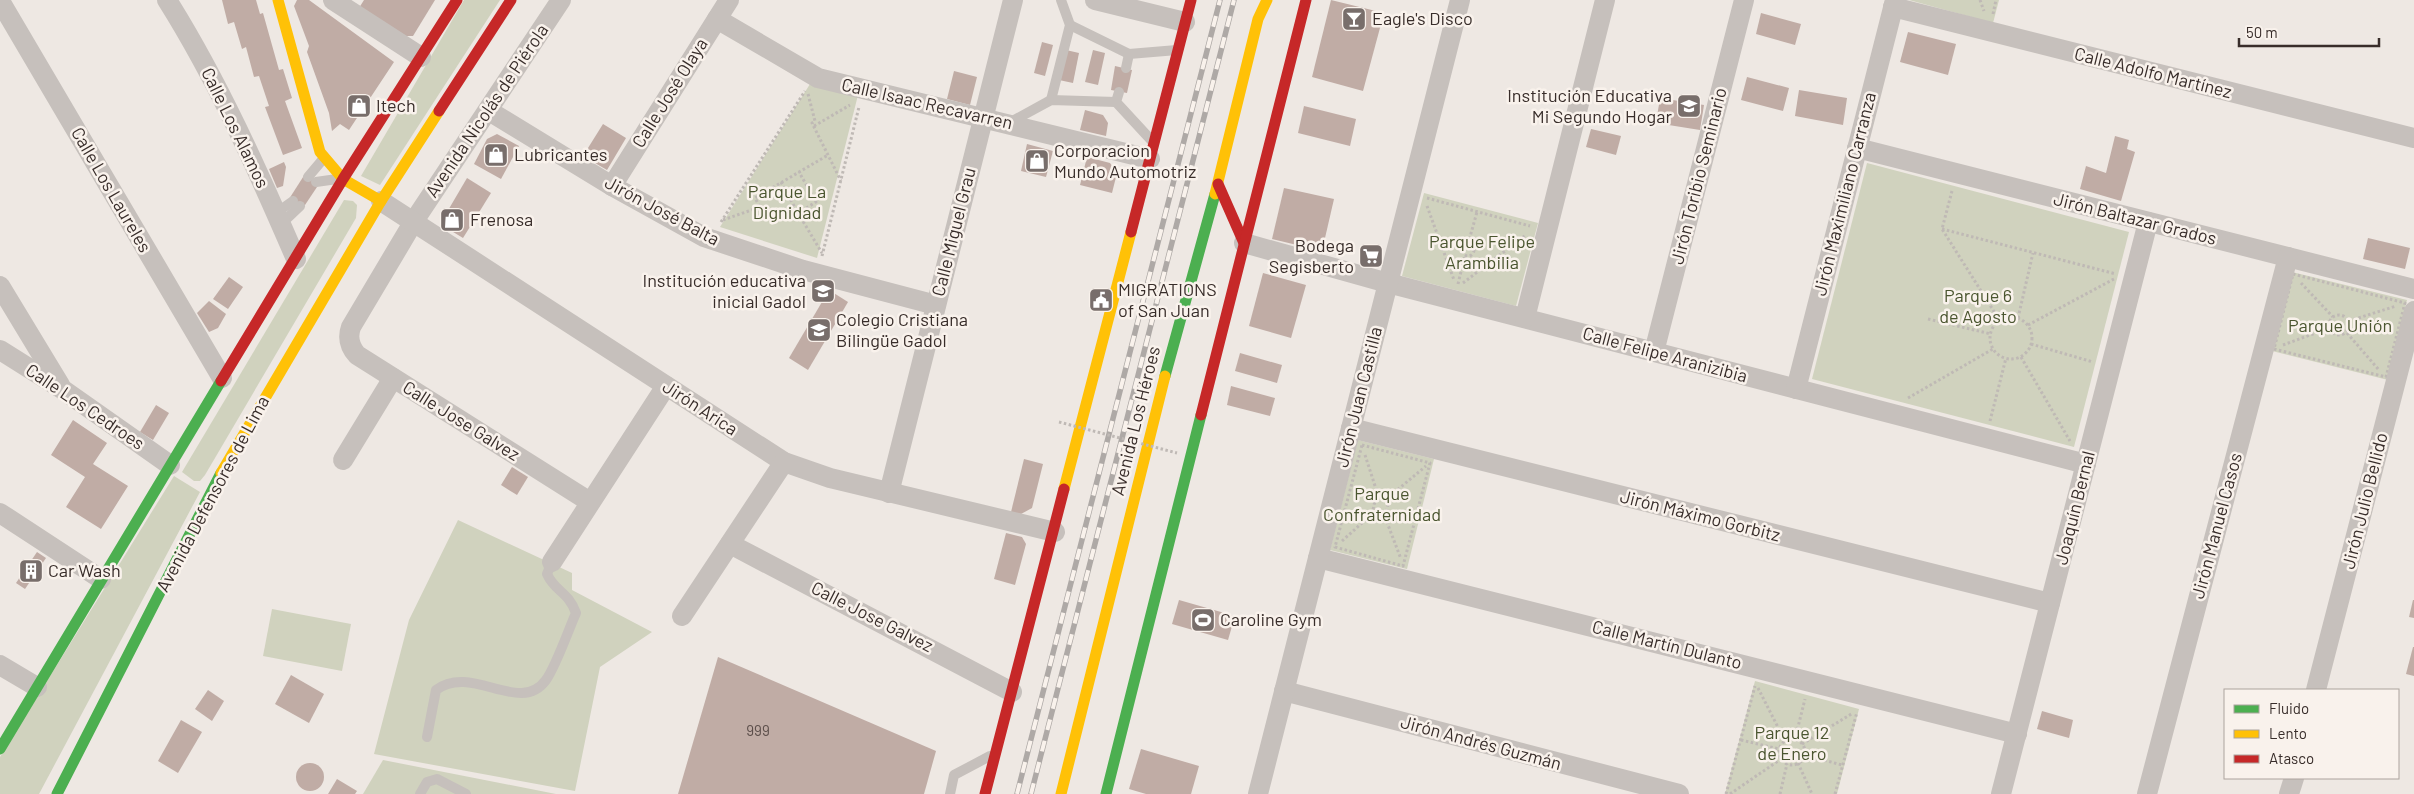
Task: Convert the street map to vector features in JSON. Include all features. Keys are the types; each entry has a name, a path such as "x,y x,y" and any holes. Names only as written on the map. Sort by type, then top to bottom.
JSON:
{"main road":[{"path":"278,0 320,152 343,179 380,201 511,0"},
{"path":"0,749 343,179 457,0"},
{"path":"985,794 1055,532 1191,0"},
{"path":"1258,19 1260,0"},
{"name":"Avenida Los Héroes","path":"1061,794 1164,380 1218,184 1258,19 1267,0"},
{"path":"1106,794 1306,0"},
{"path":"1218,184 1244,243"},
{"name":"Avenida Defensores de Lima","path":"57,794 212,488 380,201"}],"street":[{"name":"Calle Los Alamos","path":"167,0 190,37 279,219 296,259"},
{"path":"333,0 421,57"},
{"name":"Avenida Nicolás de Piérola","path":"414,221 489,111 560,0"},
{"name":"Calle José Olaya","path":"612,186 729,0"},
{"name":"Calle Miguel Grau","path":"889,493 1014,0"},
{"path":"1095,0 1186,22"},
{"name":"Jirón Juan Castilla","path":"1258,794 1318,558 1356,436 1388,283 1460,0"},
{"path":"1525,318 1605,0"},
{"name":"Jirón Toribio Seminario","path":"1654,352 1744,0"},
{"name":"Calle Los Laureles","path":"0,1 222,378"},
{"name":"Calle Adolfo Martínez","path":"1894,4 2414,138"},
{"name":"Jirón Maximiliano Carranza","path":"1796,389 1894,4"},
{"name":"Calle Isaac Recavarren","path":"717,19 810,82 1152,151"},
{"name":"Jirón José Balta","path":"489,111 612,186 710,240 817,273 936,305"},
{"name":"Jirón Baltazar Grados","path":"1857,148 2148,222 2290,266 2411,300"},
{"name":"Jirón Arica","path":"380,201 414,221 784,462 830,478 1055,532"},
{"name":"Calle Jose Galvez","path":"414,221 351,328 350,344 357,355 590,502"},
{"name":"Joaquín Bernal","path":"2001,794 2148,222"},
{"name":"Calle Felipe Aranizibia","path":"1244,243 1388,283 2086,464"},
{"name":"Jirón Manuel Casos","path":"2147,794 2290,266"},
{"path":"0,286 62,389"},
{"name":"Jirón Julio Bellido","path":"2316,689 2411,300"},
{"name":"Calle Los Cedroes","path":"0,350 62,389 170,465"},
{"path":"343,460 393,378"},
{"path":"552,562 666,386"},
{"name":"Jirón Máximo Gorbitz","path":"1356,436 1432,456 2050,604"},
{"path":"682,616 784,462"},
{"path":"0,513 101,579"},
{"name":"Calle Jose Galvez","path":"730,544 1012,692"},
{"name":"Calle Martín Dulanto","path":"1318,558 1402,572 2017,734"},
{"path":"0,665 37,687"},
{"name":"Jirón Andrés Guzmán","path":"1284,691 1679,794"},
{"path":"2289,794 2294,779"}],"lane":[{"path":"1051,100 1070,25 1061,0"},
{"path":"1070,25 1130,54 1178,50"},
{"path":"1126,68 1130,54"},
{"path":"1116,102 1119,92"},
{"path":"1008,123 1051,100 1116,102"},
{"path":"1116,102 1152,151"},
{"path":"325,157 312,179 343,179"},
{"path":"279,219 296,204"},
{"path":"427,737 436,690 446,682 478,683 516,694 530,692 546,680 576,614 571,599 551,582 547,574 552,562"},
{"path":"950,794 954,775 996,753"},
{"path":"420,794 427,782 437,779 466,794"}],"path":[{"path":"810,82 815,121 812,123 840,180"},
{"path":"710,240 810,82"},
{"path":"814,126 862,94"},
{"path":"817,273 862,94"},
{"path":"723,220 760,207 756,198 828,155"},
{"path":"798,213 816,202 799,172"},
{"path":"781,182 822,254"},
{"path":"1953,188 1942,229 2000,321"},
{"path":"1424,198 1535,228 1457,288 1424,198"},
{"path":"1457,288 1465,255 1462,249 1468,244 1477,212"},
{"path":"1942,229 2116,276"},
{"path":"1465,255 1469,256 1473,252 1473,247 1468,244"},
{"path":"2018,318 2033,253"},
{"path":"2113,288 2118,266"},
{"path":"2290,266 2411,300"},
{"path":"2290,266 2333,317"},
{"path":"2269,348 2290,266"},
{"path":"2028,325 2116,276"},
{"path":"2349,321 2411,300"},
{"path":"2391,378 2411,300"},
{"path":"2329,328 2333,317 2340,314 2349,321"},
{"path":"2009,317 2018,318 2028,325 2032,344 2021,357 2006,358 1994,349 1992,330 2000,321 2009,317"},
{"path":"1928,319 1991,334"},
{"path":"2329,328 2337,335 2346,333 2349,330 2349,321"},
{"path":"2269,348 2329,328"},
{"path":"2346,333 2391,378"},
{"path":"2032,344 2094,362"},
{"path":"2269,348 2391,378"},
{"path":"1914,403 1904,400 1994,349"},
{"path":"2091,371 2096,353"},
{"path":"2021,357 2072,445"},
{"path":"1998,425 1989,423 2006,358"},
{"path":"1059,422 1177,453"},
{"path":"1356,436 1432,456"},
{"path":"1318,558 1335,547 1372,514 1377,492 1356,436"},
{"path":"1335,547 1356,436"},
{"path":"2072,445 2074,436"},
{"path":"2063,442 2072,445"},
{"path":"1402,572 1385,517 1390,496 1432,456"},
{"path":"1402,572 1432,456"},
{"path":"1377,492 1390,496"},
{"path":"1372,514 1385,517"},
{"path":"1335,547 1402,572"},
{"path":"1756,684 1764,686"},
{"path":"1728,794 1756,684"},
{"path":"1756,684 1785,741"},
{"path":"1797,694 1814,699"},
{"path":"1794,739 1805,696"},
{"path":"1848,708 1857,710"},
{"path":"1802,744 1857,710"},
{"path":"1835,794 1857,710"},
{"path":"1794,739 1802,744 1804,755 1798,763 1787,764 1781,759 1779,750 1785,741 1794,739"},
{"path":"1741,740 1779,750"},
{"path":"1804,755 1842,765"},
{"path":"1728,794 1781,759"},
{"path":"1798,763 1812,794"},
{"path":"1780,794 1787,764"}],"green space":[{"path":"464,0 500,0 380,185 361,176"},
{"path":"1909,0 1999,0 1993,23"},
{"name":"Parque La Dignidad","path":"810,84 858,95 817,258 720,227"},
{"name":"Parque 6 de Agosto","path":"1867,163 2129,232 2074,447 1812,379"},
{"name":"Parque Felipe Arambilia","path":"1424,193 1538,223 1516,306 1402,276"},
{"path":"344,200 353,201 357,205 356,218 205,475 200,481 194,481 182,472"},
{"name":"Parque Unión","path":"2292,272 2407,300 2388,380 2272,351"},
{"name":"Parque Confraternidad","path":"1358,440 1434,459 1407,569 1330,550"},
{"path":"174,476 200,492 39,794 0,794 0,757"},
{"path":"458,520 572,573 572,590 652,632 600,667 575,791 374,754 409,620"},
{"path":"272,609 351,624 342,671 263,656"},
{"name":"Parque 12 de Enero","path":"1755,681 1859,709 1837,794 1725,794"},
{"path":"383,760 556,794 363,794"}],"building":[{"path":"222,0 256,0 260,14 263,13 279,70 283,69 292,98 285,101 302,148 283,155 265,107 269,106 259,76 254,77 246,47 242,49 234,22 228,24"},
{"path":"297,0 309,0 394,62 349,130 340,124 332,131 329,113 307,52 309,46 294,6"},
{"path":"364,0 435,0 413,36 402,36 359,8"},
{"path":"1331,0 1384,13 1363,91 1312,77"},
{"path":"1761,13 1801,24 1795,45 1756,34"},
{"path":"1908,32 1956,44 1948,75 1900,62"},
{"path":"1042,42 1053,45 1045,76 1034,73"},
{"path":"1066,50 1079,53 1073,83 1059,80"},
{"path":"1093,50 1105,53 1098,85 1085,82"},
{"path":"1115,66 1132,70 1127,93 1111,90"},
{"path":"954,71 977,77 970,105 947,99"},
{"path":"1747,77 1789,88 1783,111 1741,100"},
{"path":"1799,90 1847,98 1843,125 1795,116"},
{"path":"1660,98 1704,105 1700,130 1656,123"},
{"path":"1304,106 1356,119 1350,146 1298,133"},
{"path":"1085,110 1103,115 1108,123 1106,136 1080,130"},
{"path":"603,124 626,138 607,170 583,156"},
{"path":"1591,129 1621,136 1616,155 1586,147"},
{"name":"Lubricantes","path":"497,134 519,146 501,179 474,164 487,139"},
{"path":"2115,136 2129,140 2127,149 2135,152 2121,201 2080,189 2086,166 2106,173"},
{"name":"Corporacion Mundo Automotriz","path":"1027,144 1053,151 1046,177 1021,171"},
{"path":"1087,157 1110,163 1117,173 1112,193 1080,185"},
{"path":"284,162 286,167 283,186 277,188 269,169"},
{"path":"305,174 319,184 303,208 289,199"},
{"path":"467,178 491,193 463,238 440,224"},
{"path":"1284,188 1334,199 1322,251 1272,239"},
{"path":"2368,238 2410,248 2405,269 2363,259"},
{"path":"1263,273 1306,285 1291,338 1249,326"},
{"path":"229,277 243,287 228,309 213,299"},
{"name":"Colegio Cristiana Bilingüe Gadol","path":"829,290 848,302 808,370 789,358"},
{"path":"209,301 226,314 218,328 209,332 197,313"},
{"path":"1240,353 1282,365 1277,383 1235,371"},
{"path":"1231,386 1275,398 1270,416 1227,405"},
{"path":"156,405 169,413 153,440 140,432"},
{"path":"73,420 107,443 93,464 128,486 101,529 66,507 85,477 51,455"},
{"path":"1024,459 1043,464 1032,508 1021,514 1011,512"},
{"path":"512,467 528,477 517,495 501,485"},
{"path":"1006,533 1022,537 1026,544 1015,585 994,579"},
{"name":"Car Wash","path":"37,552 46,558 25,589 16,583"},
{"name":"Caroline Gym","path":"1179,600 1235,616 1228,640 1172,624"},
{"path":"2414,600 2414,618 2409,617"},
{"path":"2414,647 2414,676 2406,674"},
{"path":"718,657 936,751 924,794 678,794"},
{"path":"291,675 324,694 309,723 275,704"},
{"path":"208,690 224,701 212,721 195,709"},
{"path":"2042,711 2073,720 2069,738 2037,729"},
{"path":"181,720 202,732 178,773 158,761"},
{"path":"1141,749 1199,766 1191,794 1146,794 1129,789"},
{"path":"310,763 320,767 324,777 320,787 310,791 300,787 296,777 300,767"},
{"path":"337,779 357,791 355,794 328,794"}],"railway":[{"path":"1017,794 1220,0"},
{"path":"1031,794 1234,0"}],"traffic: fast":[{"path":"1165,376 1215,194"},
{"path":"0,749 221,381"},
{"path":"1106,794 1201,415"},
{"path":"57,794 221,473"}],"traffic: slow":[{"path":"278,0 320,152 343,179 381,201"},
{"path":"1215,194 1258,19 1267,0"},
{"path":"221,473 381,201 439,111"},
{"path":"1064,489 1131,232"},
{"path":"1061,794 1165,376"}],"traffic: jam":[{"path":"221,381 343,179 457,0"},
{"path":"439,111 511,0"},
{"path":"1131,232 1191,0"},
{"path":"1201,415 1306,0"},
{"path":"1218,184 1244,243"},
{"path":"985,794 1064,489"}],"place":[{"name":"Eagle's Disco","path":"1354,19"},
{"name":"Itech","path":"359,106"},
{"name":"Institución Educativa Mi Segundo Hogar","path":"1689,106"},
{"name":"Lubricantes","path":"496,155"},
{"name":"Corporacion Mundo Automotriz","path":"1037,161"},
{"name":"Frenosa","path":"452,220"},
{"name":"Bodega Segisberto","path":"1371,256"},
{"name":"Institución educativa inicial Gadol","path":"823,291"},
{"name":"MIGRATIONS of San Juan","path":"1101,300"},
{"name":"Colegio Cristiana Bilingüe Gadol","path":"819,330"},
{"name":"Car Wash","path":"31,571"},
{"name":"Caroline Gym","path":"1203,620"}]}
